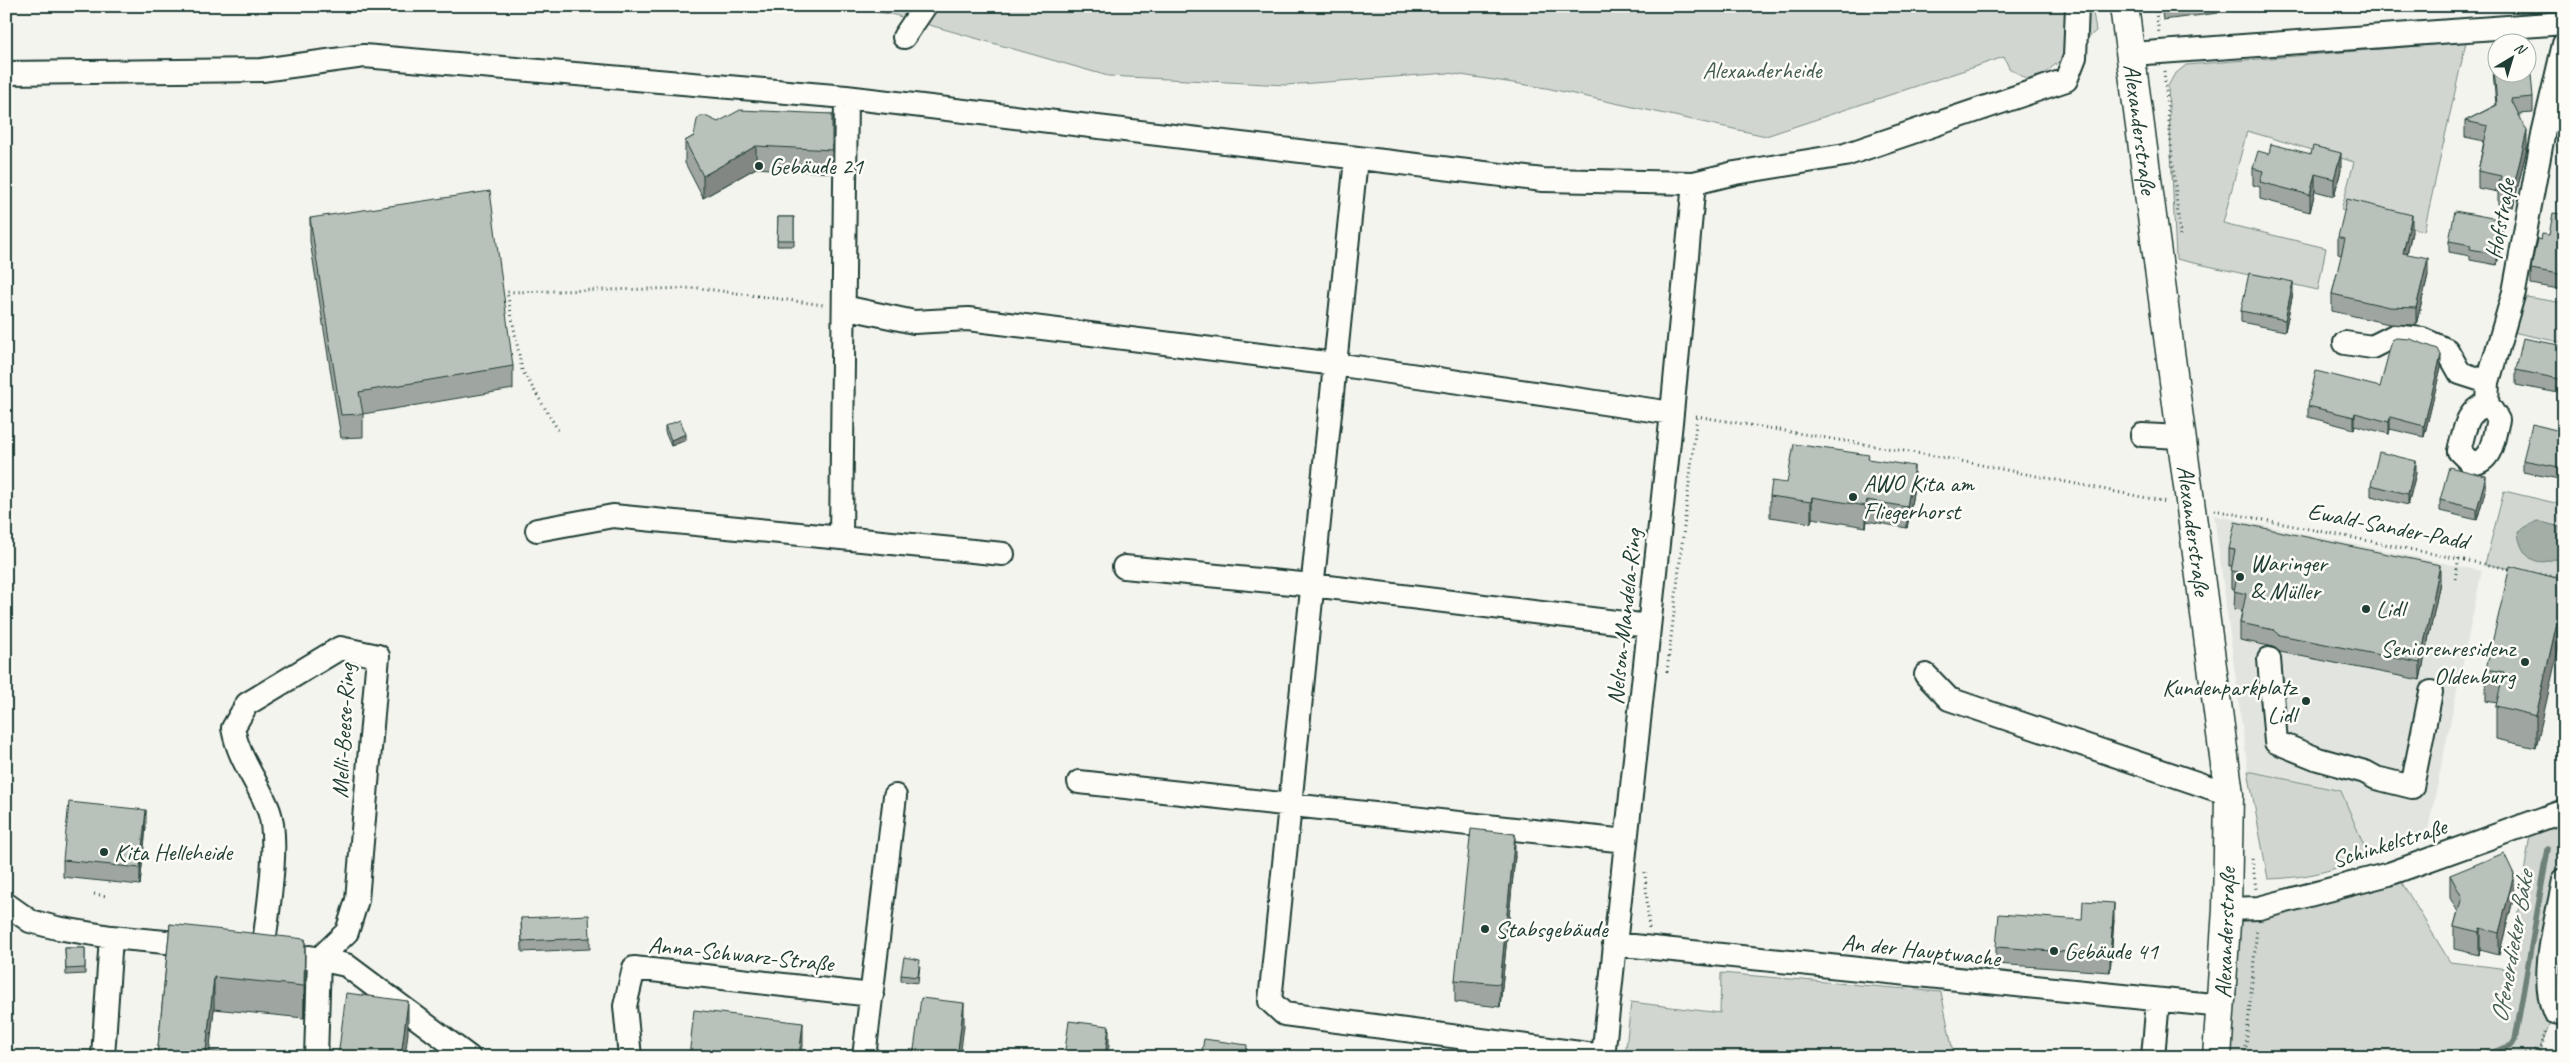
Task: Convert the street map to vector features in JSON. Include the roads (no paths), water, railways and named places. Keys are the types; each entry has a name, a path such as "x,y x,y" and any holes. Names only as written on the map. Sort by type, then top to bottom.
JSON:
{"main road":[{"name":"Alexanderstraße","path":"2124,6 2132,54 2180,438 2229,794 2227,909 2222,1006 2217,1057"}],"street":[{"path":"904,37 925,6"},
{"path":"6,73 262,70 364,56 846,98 1543,180 1694,183 1845,155 2066,80 2074,57 2077,6"},
{"path":"2132,54 2564,23"},
{"name":"Hofstraße","path":"2346,343 2372,346 2394,336 2422,339 2447,350 2460,374 2487,393 2514,292 2542,139 2564,44"},
{"path":"841,538 846,98"},
{"path":"1356,158 1270,1001 1284,1014 1603,1056"},
{"name":"Nelson-Mandela-Ring","path":"1603,1056 1672,413 1694,183"},
{"path":"853,309 914,322 968,319 1335,364 1672,413"},
{"path":"2142,435 2180,438"},
{"path":"537,530 613,516 1003,554"},
{"path":"1124,567 1312,585 1649,626"},
{"name":"Melli-Beese-Ring","path":"340,648 378,656 357,900 347,932 319,958 254,951 274,840 270,812 237,748 233,728 247,704 340,648"},
{"path":"2269,659 2276,742 2318,758 2365,772 2376,778 2412,786 2431,692"},
{"path":"1926,675 1949,699 2229,794"},
{"path":"1079,782 1626,841"},
{"path":"864,1057 895,796"},
{"name":"Schinkelstraße","path":"2227,909 2259,908 2389,874 2561,812"},
{"path":"2559,1013 2548,998 2548,971 2564,880"},
{"path":"6,904 30,921 111,937 219,947"},
{"path":"102,1057 111,937"},
{"name":"An der Hauptwache","path":"1614,944 2222,1006"},
{"path":"316,1057 319,958 346,965 469,1057"},
{"name":"Anna-Schwarz-Straße","path":"630,1057 625,1006 634,968 872,995"},
{"path":"2153,1057 2158,1000"}],"waterway":[{"name":"Ofenerdieker Bäke","path":"2480,1057 2512,1045 2515,1040 2548,849"}],"place":[{"name":"Gebäude 21","path":"759,166"},
{"name":"AWO Kita am Fliegerhorst","path":"1853,497"},
{"name":"Waringer & Müller","path":"2240,577"},
{"name":"Lidl","path":"2366,609"},
{"name":"Seniorenresidenz Oldenburg","path":"2525,662"},
{"name":"Kundenparkplatz Lidl","path":"2306,701"},
{"name":"Kita Helleheide","path":"104,852"},
{"name":"Stabsgebäude","path":"1485,929"},
{"name":"Gebäude 41","path":"2054,951"}],"park label":[{"name":"Alexanderheide","path":"1762,70"}]}
